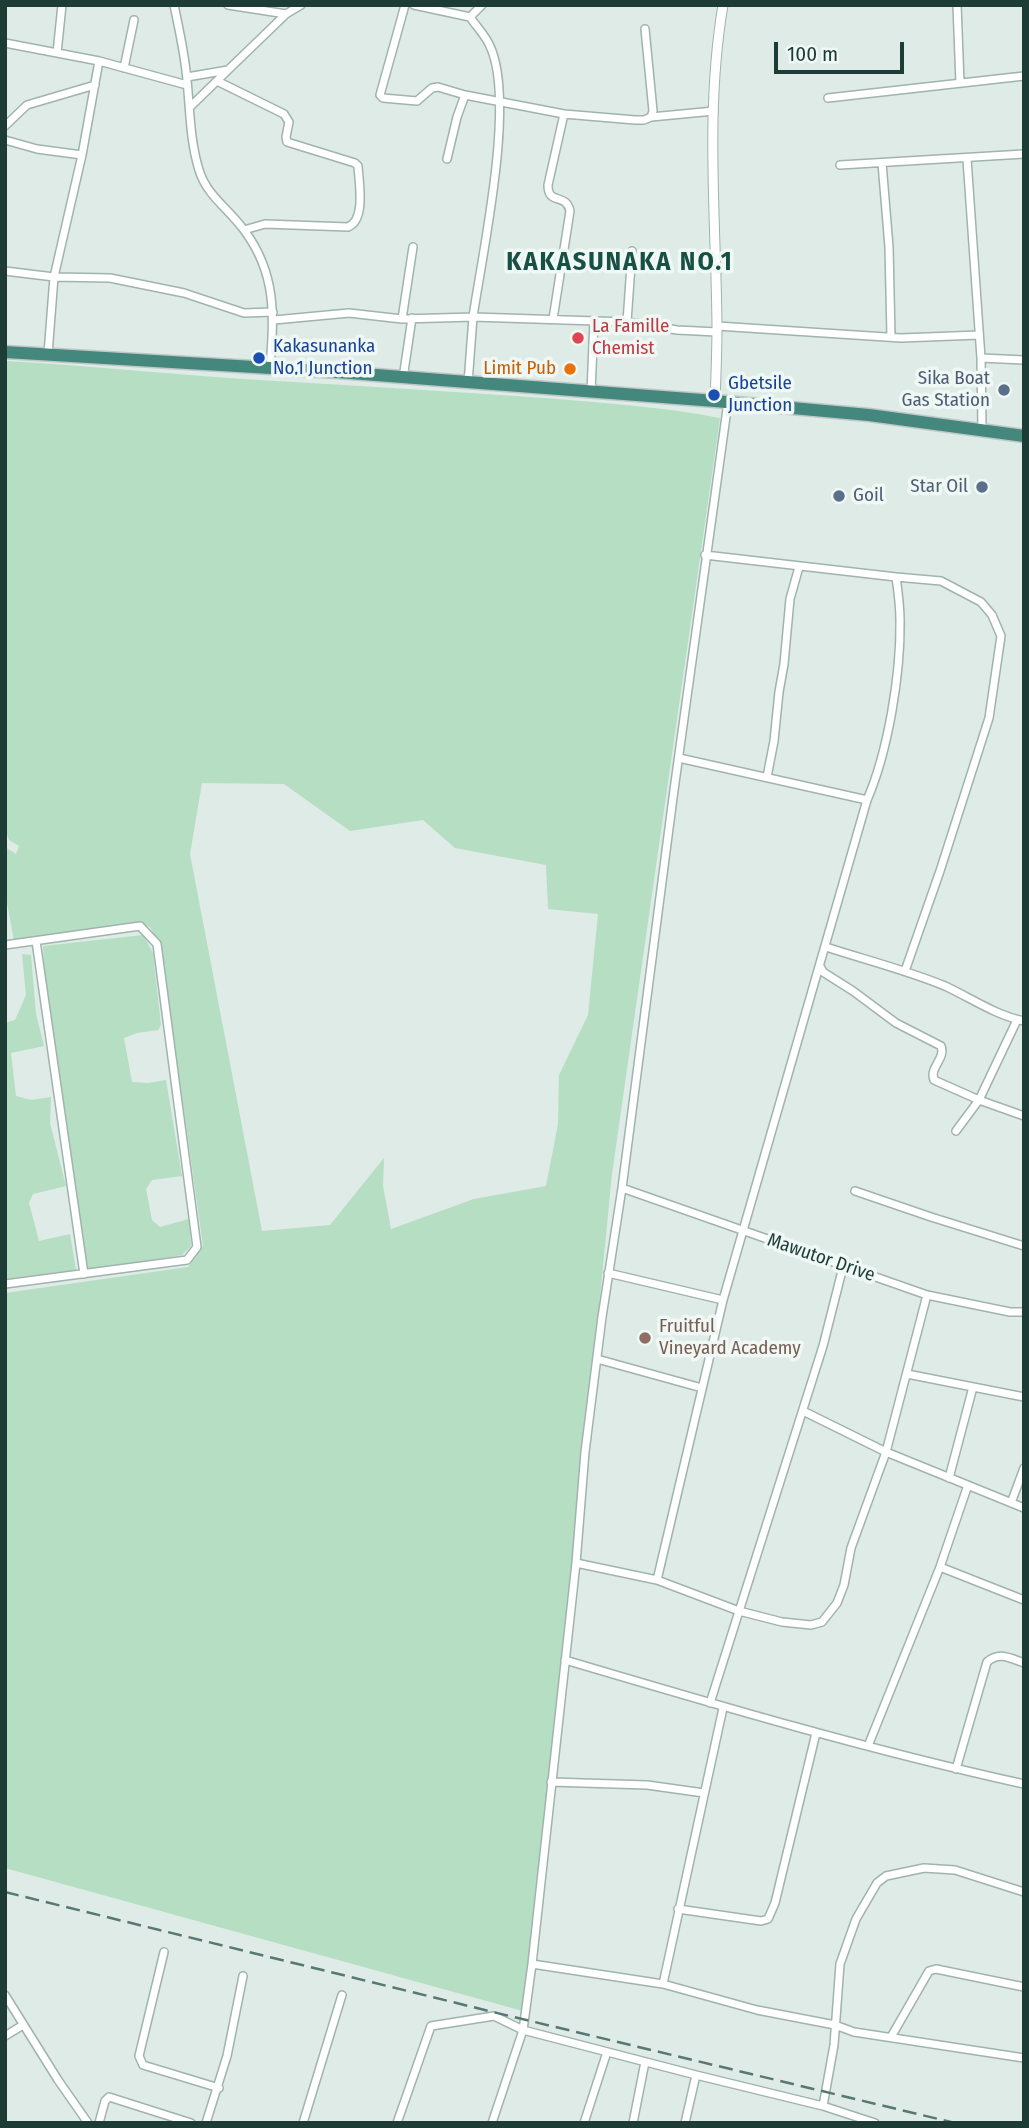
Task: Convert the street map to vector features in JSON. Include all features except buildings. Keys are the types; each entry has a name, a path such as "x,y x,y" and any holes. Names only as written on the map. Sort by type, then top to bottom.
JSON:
{"highway":[{"path":"5,352 721,402 869,415 1024,436"}],"street":[{"path":"57,53 62,5"},
{"path":"228,5 286,13"},
{"path":"190,107 286,13 301,5"},
{"path":"405,5 380,95 383,98 417,101 438,87 465,95 564,114 635,121 714,111"},
{"path":"414,5 470,17 489,44 495,61 501,102 497,152 473,317 468,384"},
{"path":"470,17 481,5"},
{"path":"492,2123 523,2030 532,1964 576,1563 584,1452 622,1188 705,555 721,402 713,190 714,67 723,5"},
{"path":"957,5 960,83"},
{"path":"176,6 187,81 193,150 205,186 244,230 266,268 273,298 274,320 270,369"},
{"path":"124,68 134,20"},
{"path":"645,29 652,117"},
{"path":"5,43 187,81 228,70"},
{"path":"48,354 54,277 82,155 99,61"},
{"path":"828,98 1024,76"},
{"path":"217,81 287,117 287,142 358,166 359,217 355,224 348,227 265,224 244,230"},
{"path":"5,126 27,105 95,85"},
{"path":"447,159 465,95"},
{"path":"553,319 570,211 569,205 563,200 551,197 548,185 564,114"},
{"path":"5,140 29,147 82,155"},
{"path":"840,165 1024,154"},
{"path":"967,159 981,358 982,429"},
{"path":"882,163 889,247 891,337"},
{"path":"402,319 413,247"},
{"path":"627,322 632,251"},
{"path":"5,271 54,277 110,278 184,293 244,313 273,312"},
{"path":"274,320 349,313 402,319 473,317 627,322 677,330 717,329 891,337 979,335"},
{"path":"403,378 412,318"},
{"path":"591,392 594,321"},
{"path":"981,358 1024,360"},
{"path":"705,555 941,581 981,602 992,615 1001,636 989,718 905,971"},
{"path":"767,777 784,664 790,599 799,566"},
{"path":"657,1580 723,1300 881,756 895,687 900,620 896,577"},
{"path":"679,758 867,800"},
{"path":"5,945 141,926 157,944 197,1247 187,1261 5,1284"},
{"path":"36,941 84,1274"},
{"path":"826,947 905,971 1021,1020 979,1101 956,1131"},
{"path":"821,968 896,1023 941,1046 942,1056 932,1077 979,1101 1024,1116"},
{"name":"Mawutor Drive","path":"622,1188 927,1295 1010,1312 1024,1312"},
{"path":"855,1191 1024,1246"},
{"path":"710,1703 823,1346 843,1267"},
{"path":"608,1273 723,1300"},
{"path":"576,1563 657,1580 739,1611 782,1622 811,1625 822,1622 837,1603 844,1585 851,1548 886,1452 927,1295"},
{"path":"597,1359 702,1388"},
{"path":"907,1374 1024,1397"},
{"path":"949,1478 973,1387"},
{"path":"803,1411 886,1452 1024,1508"},
{"path":"1012,1503 1024,1468"},
{"path":"868,1746 940,1567 968,1485"},
{"path":"940,1567 1024,1600"},
{"path":"956,1769 987,1662 1001,1655 1024,1662"},
{"path":"565,1660 723,1708 956,1769 1024,1784"},
{"path":"663,1984 723,1708"},
{"path":"678,1909 768,1920 775,1903 816,1733"},
{"path":"551,1782 647,1785 704,1793"},
{"path":"823,2106 830,2075 840,1964 856,1919 877,1883 886,1876 924,1868 955,1870 1024,1892"},
{"path":"164,1952 139,2056 140,2062 219,2088"},
{"path":"532,1964 663,1984 757,2010 835,2025 855,2032 1024,2059"},
{"path":"891,2037 929,1970 936,1969 1024,1987"},
{"path":"206,2123 219,2088 243,1976"},
{"path":"303,2123 342,1994"},
{"path":"5,1995 88,2123"},
{"path":"397,2123 431,2025 494,2016 523,2030 823,2106 875,2123"},
{"path":"5,2036 23,2025"},
{"path":"584,2123 607,2052"},
{"path":"633,2123 645,2062"},
{"path":"685,2123 696,2075"},
{"path":"99,2123 108,2097 191,2123"}],"green space":[{"path":"5,361 578,401 649,407 720,418 612,1174 530,2013 5,1868 5,1293 188,1267 203,1246 161,947 150,927 134,922 14,941 5,892 5,847 16,854 19,846 9,840 5,829","holes":["202,783 284,784 350,831 423,820 455,848 546,865 548,909 598,914 588,1015 559,1075 558,1124 546,1186 474,1199 391,1229 383,1186 384,1158 330,1225 262,1231 190,854"]},
{"path":"143,935 153,953 161,1025 158,1030 124,1038 132,1082 166,1080 182,1176 152,1180 146,1189 152,1220 160,1227 189,1219 191,1246 182,1255 89,1271 86,1266 45,978 43,946"},
{"path":"22,954 31,955 36,1014 44,1046 11,1053 16,1096 31,1100 51,1097 50,1123 66,1186 33,1194 29,1203 39,1241 70,1234 76,1270 5,1279 5,1023 15,1020 26,995"}],"railway":[{"path":"5,1892 955,2123"}],"place":[{"name":"La Famille Chemist","path":"578,338"},
{"name":"Kakasunanka No.1 Junction","path":"259,358"},
{"name":"Limit Pub","path":"570,369"},
{"name":"Sika Boat Gas Station","path":"1004,390"},
{"name":"Gbetsile Junction","path":"714,395"},
{"name":"Star Oil","path":"982,487"},
{"name":"Goil","path":"839,496"},
{"name":"Fruitful Vineyard Academy","path":"645,1338"}],"district":[{"name":"KAKASUNAKA NO.1","path":"620,263"}]}
